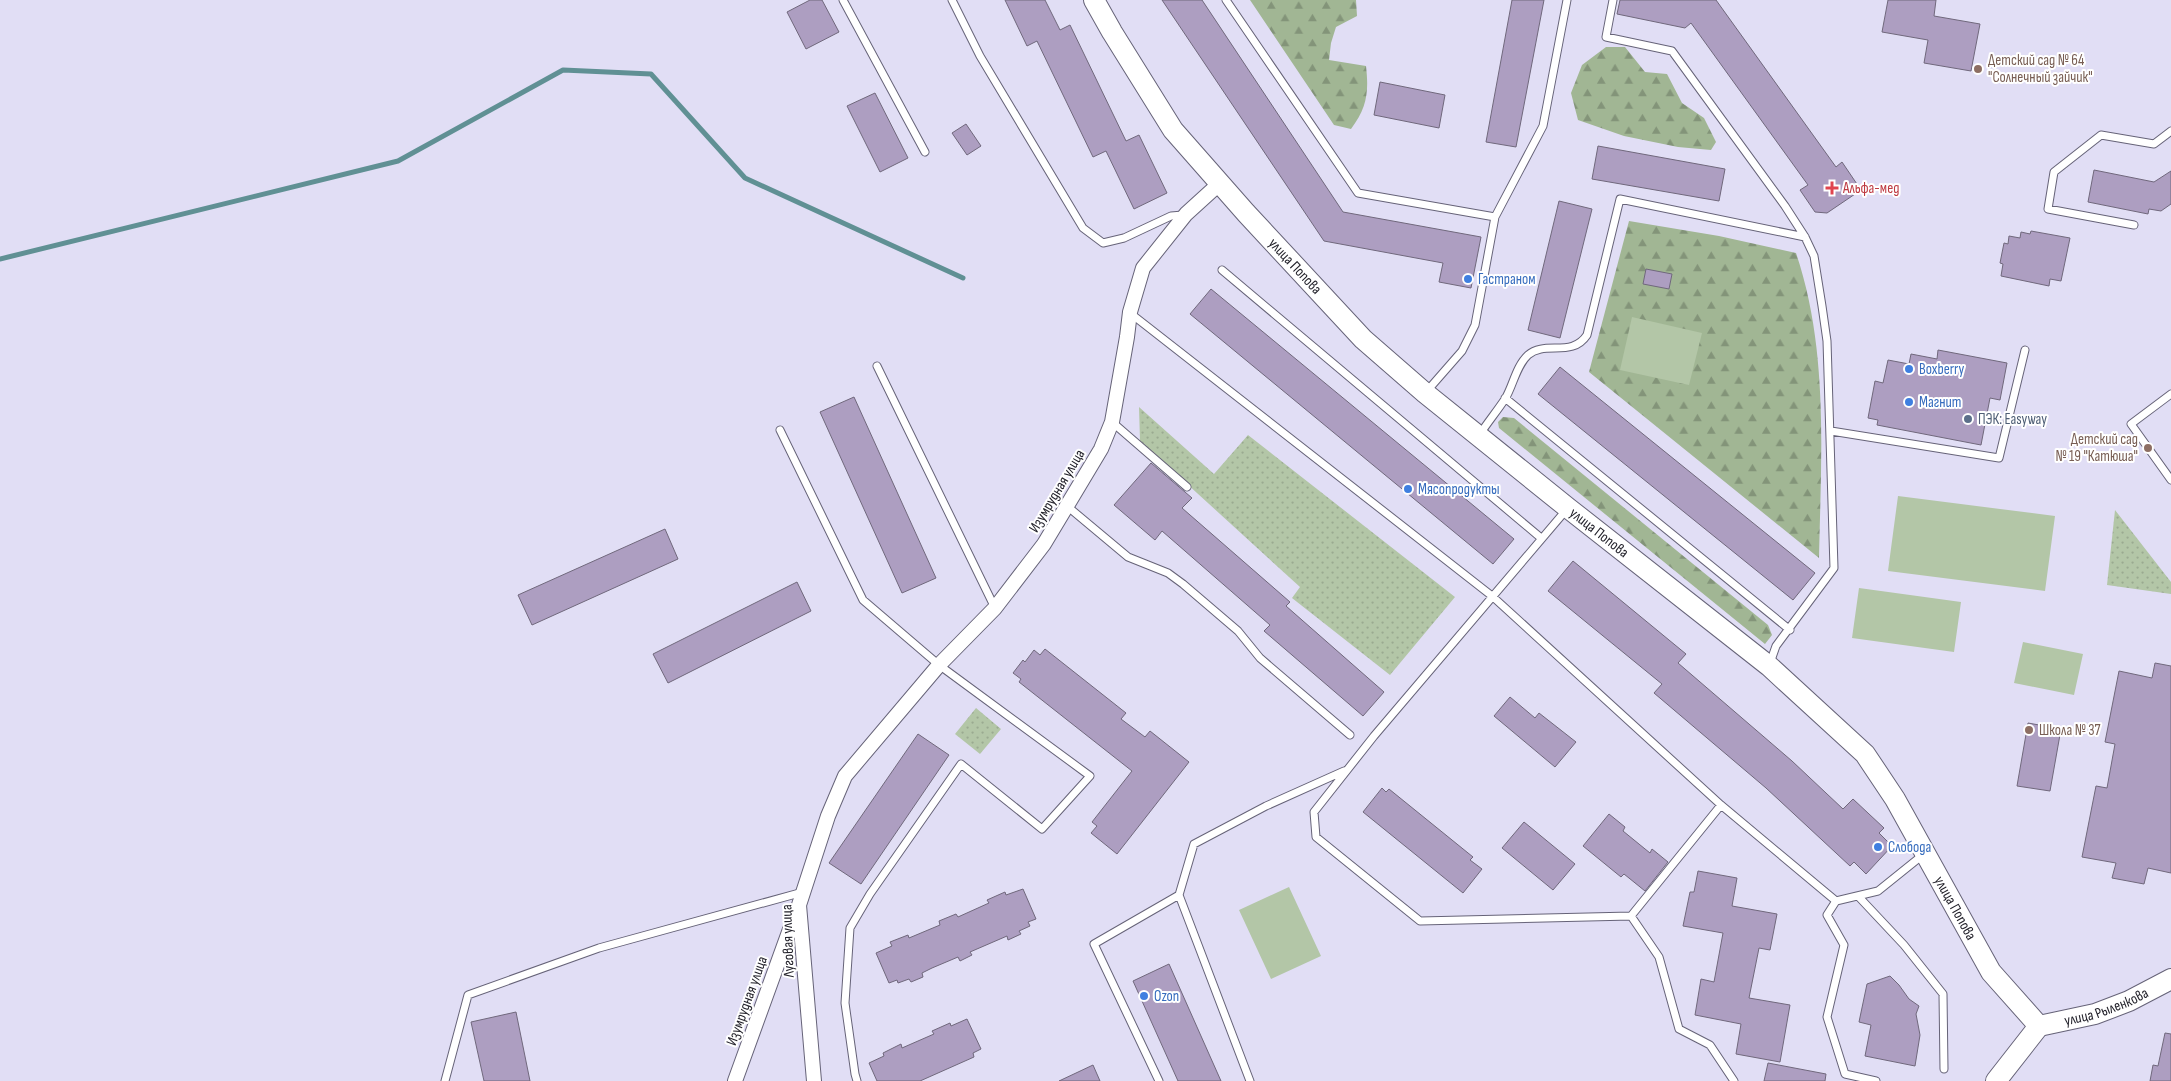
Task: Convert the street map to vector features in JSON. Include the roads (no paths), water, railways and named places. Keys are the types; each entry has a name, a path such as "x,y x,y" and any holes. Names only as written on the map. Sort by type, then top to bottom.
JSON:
{"street":[{"name":"улица Попова","path":"1094,0 1173,130 1219,184 1363,339 1478,436 1769,666 1865,754 1895,798 1991,972 2039,1026"},
{"name":"Изумрудная улица","path":"845,776 939,665 995,608 1044,544 1101,449 1112,422 1117,404 1130,312 1143,268 1186,214 1219,184"},
{"name":"Луговая улица","path":"814,1081 802,898 828,816 845,776"},
{"name":"Изумрудная улица","path":"735,1081 802,898"},
{"name":"улица Рыленкова","path":"2039,1026 2095,1014 2129,1001 2171,979"},
{"path":"1996,1081 2039,1026"}],"lane":[{"path":"843,0 925,152"},
{"path":"952,0 980,56 1083,228 1103,244 1124,238 1171,216 1186,214"},
{"path":"1226,0 1358,193 1495,217"},
{"path":"1425,393 1462,351 1475,324 1495,217 1543,126 1567,0"},
{"path":"1613,0 1606,37 1672,51 1786,206 1814,256 1827,341 1834,568 1790,630 1776,646 1769,666"},
{"path":"2134,225 2048,209 2054,172 2101,135 2154,144 2171,131"},
{"path":"1478,436 1505,398 1529,354 1537,350 1572,347 1582,343 1587,335 1620,199 1805,237"},
{"path":"1222,270 1541,538"},
{"path":"1130,312 1492,596 1721,805 1836,901"},
{"path":"1830,431 1999,458 2025,350"},
{"path":"877,366 995,608"},
{"path":"2171,394 2131,424 2171,480"},
{"path":"1505,398 1790,630"},
{"path":"1112,422 1187,487"},
{"path":"780,430 864,600 939,665 1090,776 1042,828 961,764 870,894 850,928 844,1003 854,1074 858,1081"},
{"path":"1067,506 1128,557 1168,574 1183,584 1238,631 1260,658 1350,735"},
{"path":"1568,508 1346,770 1314,812 1316,837 1420,921 1631,916 1721,805"},
{"path":"1250,1081 1179,895 1194,844 1266,806 1346,770"},
{"path":"1876,1081 1845,1074 1827,1017 1844,945 1827,915 1836,901 1878,891 1926,852"},
{"path":"1159,1081 1094,944 1179,895"},
{"path":"1858,896 1904,944 1943,994 1944,1070"},
{"path":"445,1081 468,995 599,948 802,898"},
{"path":"1631,916 1659,957 1679,1028 1710,1045 1734,1081"}],"waterway":[{"path":"0,259 398,161 563,70 651,74 745,178 963,278"}],"place":[{"name":"Детский сад № 64 \"Солнечный зайчик\"","path":"1978,69"},
{"name":"Альфа-мед","path":"1832,188"},
{"name":"Гастраном","path":"1468,279"},
{"name":"Boxberry","path":"1909,369"},
{"name":"Магнит","path":"1909,402"},
{"name":"ПЭК: Easyway","path":"1968,419"},
{"name":"Детский сад № 19 \"Катюша\"","path":"2148,448"},
{"name":"Мясопродукты","path":"1408,489"},
{"name":"Школа № 37","path":"2029,730"},
{"name":"Слобода","path":"1878,847"},
{"name":"Ozon","path":"1144,996"}]}
